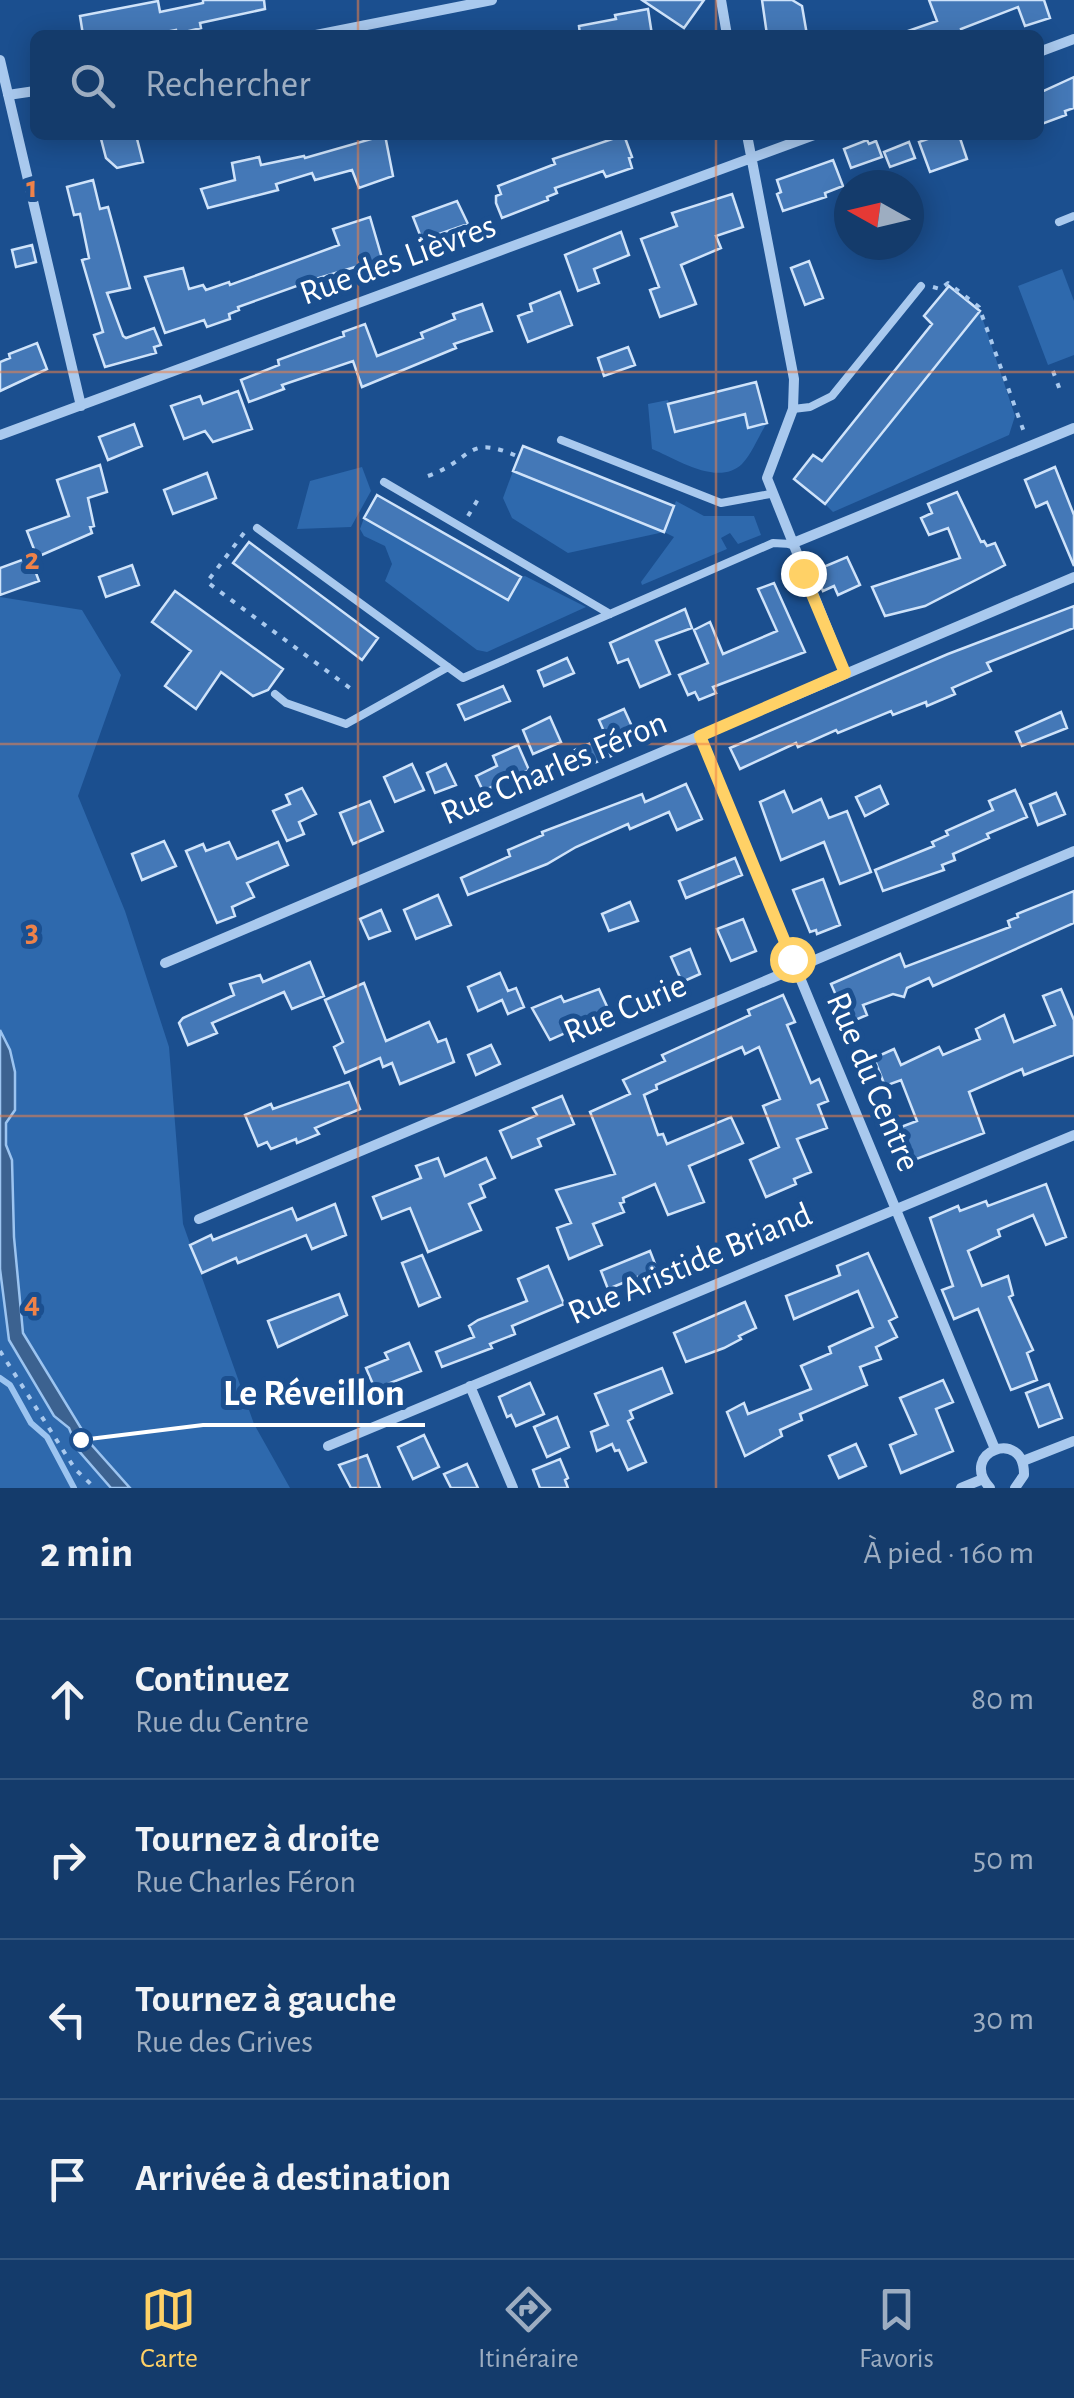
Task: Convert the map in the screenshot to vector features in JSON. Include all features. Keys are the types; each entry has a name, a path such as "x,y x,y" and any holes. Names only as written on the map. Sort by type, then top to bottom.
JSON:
{"street":[{"path":"341,30 492,0"},
{"path":"721,0 726,30"},
{"path":"1044,50 1074,40"},
{"path":"0,60 82,406"},
{"path":"8,95 30,92"},
{"path":"748,140 794,379 793,409 766,478 845,673"},
{"name":"Rue des Lièvres","path":"0,434 801,140"},
{"path":"792,544 1074,428"},
{"name":"Rue Charles Féron","path":"165,964 1074,577"},
{"name":"Rue du Centre","path":"700,736 995,1449"},
{"name":"Rue Curie","path":"198,1220 1074,851"},
{"name":"Rue Aristide Briand","path":"328,1446 1074,1135"},
{"path":"470,1386 512,1488"},
{"path":"1023,1461 1074,1440"},
{"path":"961,1488 987,1484 982,1461 995,1449 1014,1451 1023,1461 1024,1475 1015,1488"}],"lane":[{"path":"1059,222 1074,216"},
{"path":"793,409 810,407 832,396 921,286"},
{"path":"562,440 720,503 770,494"},
{"path":"384,482 610,614"},
{"path":"257,528 463,678 772,543 792,544"},
{"path":"275,694 286,703 346,724 448,667"}],"path":[{"path":"921,286 928,282 940,290 948,282 980,308 1030,448"},
{"path":"1053,370 1061,393"},
{"path":"428,476 448,469 472,449 491,444 519,457"},
{"path":"468,516 480,496"},
{"path":"257,528 251,524 206,582 354,691"},
{"path":"0,1351 75,1469 96,1488"}],"shaded area":[{"path":"1062,269 1074,301 1074,355 1048,365 1018,286"},
{"path":"980,311 1015,416 1009,435 833,512 825,504"},
{"path":"668,400 675,432 745,413 749,428 767,423 742,464 721,473 710,472 652,449 648,404"},
{"path":"362,467 371,491 351,527 297,529 310,481"},
{"path":"513,471 663,532 676,501 704,516 754,516 761,535 738,544 730,533 721,538 727,549 642,585 674,537 664,532 568,553 512,518 503,498"},
{"path":"364,518 507,600 525,576 586,607 487,652 477,650 385,581 392,564 385,546 364,536 360,529"},
{"path":"0,597 82,610 121,675 78,796 125,911 169,1047 183,1224 254,1424 290,1488 0,1488"},
{"path":"0,1030 15,1072 15,1110 6,1123 6,1145 12,1160 23,1333 90,1443 130,1488 111,1488 78,1450 69,1428 54,1416 9,1340 0,1269"}],"building":[{"path":"264,0 265,9 200,23 201,28 193,30 82,30 80,16 158,1 160,12 203,3"},
{"path":"642,0 704,0 684,28"},
{"path":"762,0 792,0 802,6 806,30 766,30"},
{"path":"929,0 1044,0 1050,18 1025,26 1018,7 961,30 911,30 937,21"},
{"path":"648,9 651,30 579,30 579,26 616,19 615,15"},
{"path":"1074,77 1074,108 1044,123 1044,91"},
{"path":"101,140 137,140 143,162 117,168 106,158"},
{"path":"368,140 386,140 393,176 359,188 352,170 315,180 312,173 276,184 278,190 208,208 201,189 235,180 232,163 259,157 261,165 305,158"},
{"path":"609,140 626,140 632,168 606,177 603,171 555,188 557,193 548,200 502,218 496,203 496,196 501,194 498,186 555,164 553,159"},
{"path":"867,140 869,144 876,141 882,157 851,168 844,149"},
{"path":"961,140 967,159 930,172 919,142"},
{"path":"909,142 915,158 890,167 884,152"},
{"path":"833,160 837,170 834,190 825,193 826,197 783,211 777,180"},
{"path":"93,180 100,209 108,207 130,288 107,293 123,336 154,328 161,345 154,347 156,353 105,367 94,335 103,332 82,260 89,258 80,214 74,215 67,187"},
{"path":"732,194 743,227 716,236 721,248 681,265 696,304 660,317 650,290 659,287 641,239 677,226 672,213"},
{"path":"457,201 468,224 422,240 413,217"},
{"path":"370,217 384,265 358,274 355,267 319,278 238,307 229,314 230,319 207,327 204,320 165,333 145,277 183,268 189,289 203,285 206,290 229,282 230,285 339,245 333,229"},
{"path":"621,232 629,255 594,269 599,283 578,291 565,255"},
{"path":"32,245 36,262 16,267 12,250"},
{"path":"809,261 823,298 805,305 791,268"},
{"path":"949,286 980,311 825,504 794,479 813,455 822,461 932,324 924,316"},
{"path":"560,292 572,325 528,342 518,316 532,311 530,304"},
{"path":"482,304 492,331 454,344 456,348 362,387 353,361 282,385 284,389 249,402 241,380 279,365 278,360 344,336 343,332 365,324 377,356 423,338 421,333 455,319 453,314"},
{"path":"37,343 47,369 0,391 0,362 10,358 9,354"},
{"path":"628,347 635,365 604,376 598,358"},
{"path":"756,382 767,423 748,428 745,414 675,432 668,404"},
{"path":"238,391 252,429 213,442 205,431 184,439 171,406 200,396 203,404"},
{"path":"134,424 142,446 108,460 99,437"},
{"path":"523,446 674,506 664,532 513,471"},
{"path":"100,465 107,492 88,498 92,533 37,557 27,531 69,516 57,480"},
{"path":"1055,467 1074,515 1074,566 1047,502 1036,507 1025,480"},
{"path":"207,473 216,498 173,514 164,490"},
{"path":"957,492 981,542 987,546 995,543 1005,565 925,606 885,616 872,587 960,558 948,528 929,535 921,518 932,513 928,504"},
{"path":"377,495 521,577 508,600 364,518"},
{"path":"249,542 378,638 362,660 233,563"},
{"path":"30,557 39,581 0,595 0,568"},
{"path":"847,557 860,585 838,595 834,586 823,591 814,571"},
{"path":"132,565 139,585 106,597 99,577"},
{"path":"774,583 805,652 713,687 716,693 699,700 695,692 688,695 679,675 708,663 694,630 710,622 723,654 777,631 758,589"},
{"path":"175,591 283,669 268,690 253,696 221,672 196,709 165,686 191,651 152,622"},
{"path":"1074,606 1074,628 987,663 991,671 952,688 955,694 927,706 926,702 893,715 891,711 798,747 796,743 740,769 730,748 948,654"},
{"path":"685,609 692,628 656,641 670,674 640,687 628,659 618,663 610,643"},
{"path":"567,658 574,673 544,686 538,671"},
{"path":"503,686 510,701 465,720 458,705"},
{"path":"624,709 635,733 609,743 599,720"},
{"path":"1061,712 1067,728 1022,746 1016,732"},
{"path":"550,717 561,742 533,754 523,730"},
{"path":"603,738 611,756 582,768 575,750"},
{"path":"518,745 529,770 483,791 476,776 497,766 493,756"},
{"path":"412,764 424,790 395,802 384,777"},
{"path":"446,764 456,785 435,793 427,773"},
{"path":"686,784 702,819 677,830 669,812 630,829 628,824 547,864 468,895 461,878 510,856 508,850 543,835 542,832 642,794 645,802"},
{"path":"880,786 888,804 865,816 856,797"},
{"path":"302,788 316,814 299,822 304,834 287,841 273,811 290,804 286,795"},
{"path":"1015,790 1027,817 953,854 955,860 942,865 944,870 883,891 875,870 934,846 932,842 948,835 946,831 993,810 989,801"},
{"path":"784,791 793,812 821,799 829,818 847,811 871,872 840,884 824,842 781,860 760,802"},
{"path":"1056,793 1065,814 1038,825 1030,804"},
{"path":"370,801 383,831 353,844 340,813"},
{"path":"164,841 176,866 142,880 132,854"},
{"path":"229,842 237,859 278,842 288,865 247,883 254,897 232,907 235,916 217,923 186,851 203,844 206,851"},
{"path":"735,858 742,875 686,898 679,881"},
{"path":"823,879 840,925 817,934 816,930 810,932 793,890"},
{"path":"1074,891 1074,923 933,986 929,978 907,988 904,997 893,994 863,1005 867,1015 848,1023 831,984 900,954 905,967 1010,927 1008,921 1017,914"},
{"path":"438,895 451,925 416,939 404,910"},
{"path":"630,902 638,921 609,931 602,914"},
{"path":"381,910 390,931 369,939 360,919"},
{"path":"743,919 756,951 731,961 717,929"},
{"path":"690,949 700,974 682,982 671,957"},
{"path":"310,962 324,996 292,1009 284,992 212,1023 217,1033 188,1045 179,1023 234,995 230,984 260,975 263,982"},
{"path":"500,973 508,991 516,988 524,1007 508,1014 502,1000 478,1011 468,987"},
{"path":"364,983 386,1041 429,1022 438,1042 446,1039 454,1062 400,1084 392,1063 383,1067 380,1058 345,1073 334,1047 343,1042 325,1000"},
{"path":"599,989 610,1013 550,1040 532,1008 561,996 564,1002"},
{"path":"1061,989 1074,1020 1074,1055 1024,1075 1022,1069 969,1092 984,1133 914,1160 901,1127 917,1121 901,1080 885,1086 874,1058 894,1049 901,1065 939,1047 943,1055 980,1039 976,1029 1004,1015 1014,1042 1055,1025 1043,996"},
{"path":"783,995 795,1022 787,1025 811,1083 819,1079 828,1101 818,1105 827,1128 797,1139 811,1172 794,1179 796,1184 766,1197 750,1160 779,1147 763,1106 780,1099 759,1047 745,1054 742,1047 656,1085 657,1089 644,1095 658,1135 663,1134 667,1144 731,1117 743,1143 689,1166 704,1202 668,1215 655,1184 623,1198 620,1203 624,1212 593,1224 602,1245 569,1259 557,1228 571,1223 556,1190 615,1174 590,1112 630,1094 623,1080 665,1061 662,1055 750,1015 748,1010"},
{"path":"491,1045 500,1064 476,1075 468,1055"},
{"path":"349,1082 360,1109 315,1128 319,1134 297,1143 296,1139 271,1149 267,1142 258,1146 245,1115"},
{"path":"562,1096 574,1124 538,1139 541,1146 512,1158 500,1131 537,1115 533,1108"},
{"path":"438,1158 445,1176 486,1158 495,1178 480,1185 485,1197 469,1204 481,1230 428,1252 410,1208 382,1219 373,1197 421,1178 416,1166"},
{"path":"1046,1184 1066,1237 1046,1245 1033,1215 998,1230 1000,1236 968,1251 982,1286 1008,1276 1013,1295 1009,1297 1033,1350 1027,1353 1037,1380 1011,1390 978,1309 954,1319 942,1290 953,1286 930,1218 958,1206 960,1211 986,1201 988,1206"},
{"path":"335,1204 346,1235 312,1249 306,1235 202,1273 190,1245 211,1235 213,1240 292,1208 297,1220"},
{"path":"650,1251 657,1269 608,1289 601,1271"},
{"path":"868,1253 897,1317 889,1321 897,1337 876,1347 881,1359 860,1367 867,1385 800,1414 802,1420 780,1430 782,1436 745,1456 727,1412 744,1403 748,1414 811,1389 801,1366 831,1353 829,1347 873,1327 858,1291 794,1319 786,1296 840,1275 837,1266"},
{"path":"422,1255 440,1297 419,1306 402,1263"},
{"path":"548,1266 564,1304 512,1326 515,1334 490,1344 492,1348 442,1367 436,1352 474,1337 469,1326 478,1320 527,1301 518,1279"},
{"path":"339,1294 347,1315 278,1347 268,1321"},
{"path":"745,1302 756,1328 724,1348 686,1362 674,1333"},
{"path":"409,1343 421,1371 375,1389 366,1368 388,1359 385,1353"},
{"path":"662,1368 672,1393 630,1411 633,1418 628,1421 646,1462 628,1470 612,1444 597,1451 591,1432 608,1425 595,1394"},
{"path":"943,1380 953,1402 936,1409 953,1451 901,1473 890,1445 916,1434 900,1398"},
{"path":"530,1383 544,1414 516,1426 511,1415 507,1417 499,1397"},
{"path":"1049,1384 1062,1418 1039,1427 1026,1393"},
{"path":"557,1417 569,1447 547,1457 534,1427"},
{"path":"424,1435 439,1467 413,1479 398,1447"},
{"path":"856,1444 866,1466 839,1478 829,1456"},
{"path":"367,1455 380,1488 351,1488 339,1465"},
{"path":"560,1459 568,1488 540,1488 533,1470"},
{"path":"467,1464 478,1488 451,1488 444,1474"}],"waterway":[{"path":"0,1378 10,1385 31,1423 47,1437 74,1488"}],"place":[{"name":"Le Réveillon","path":"81,1440"}],"route":[{"path":"792,959 700,736 845,673 803,573"}]}
